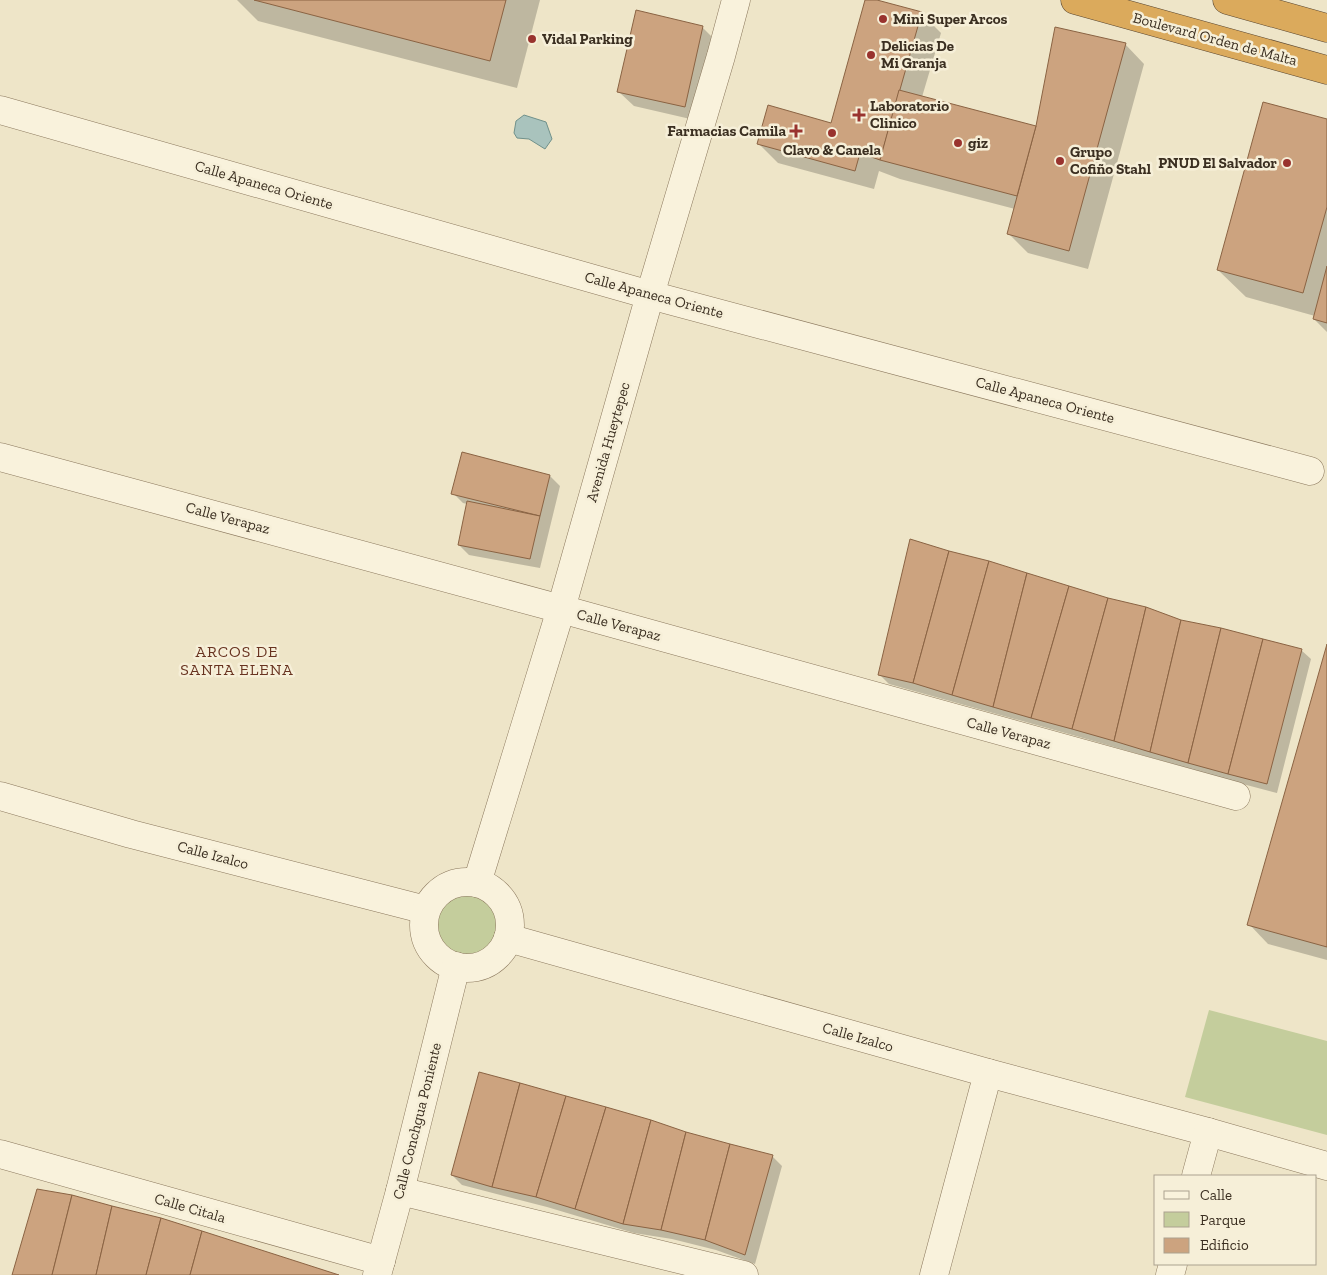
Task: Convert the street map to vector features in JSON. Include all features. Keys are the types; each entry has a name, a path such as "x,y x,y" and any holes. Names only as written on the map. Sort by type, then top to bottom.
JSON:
{"highway":[{"name":"Boulevard Orden de Malta","path":"1075,0 1327,70"},
{"path":"1227,0 1327,28"}],"street":[{"name":"Avenida Hueytepec","path":"477,883 561,609 736,0"},
{"name":"Calle Apaneca Oriente","path":"0,110 650,295 1310,471"},
{"name":"Calle Verapaz","path":"0,457 561,609 1236,796"},
{"name":"Calle Izalco","path":"0,796 131,834 426,910"},
{"path":"458,882 477,883 483,884 494,891 502,899 508,910 510,934 498,955 477,967 465,968 442,960 433,951 426,941 424,916 436,894 446,886 458,882"},
{"name":"Calle Izalco","path":"508,938 1327,1166"},
{"name":"Calle Conchgua Poniente","path":"379,1268 456,966"},
{"path":"934,1275 988,1073"},
{"path":"1196,1175 1208,1132"},
{"name":"Calle Citala","path":"0,1154 379,1268"},
{"path":"400,1191 744,1275"}],"green space":[{"path":"461,894 473,894 490,903 497,914 499,926 497,938 490,949 473,958 461,958 449,953 440,944 435,932 435,920 440,908 449,899"},
{"path":"1209,1010 1327,1041 1327,1135 1185,1097"}],"water":[{"path":"524,115 546,122 552,139 545,149 529,139 517,138 514,133 516,121"}],"building":[{"path":"254,0 506,0 490,61"},
{"path":"865,0 877,0 922,12 880,160 860,153 855,171 757,144 768,105 831,123"},
{"path":"636,10 703,26 685,107 617,92"},
{"name":"Grupo Cofiño Stahl","path":"1055,27 1126,43 1069,251 1007,234 1036,126"},
{"name":"giz","path":"899,90 1036,126 1017,196 880,160"},
{"name":"PNUD El Salvador","path":"1263,102 1327,119 1327,207 1303,293 1217,270"},
{"path":"1327,266 1327,323 1313,319"},
{"path":"462,452 550,475 540,516 451,494"},
{"path":"467,501 540,516 530,559 458,545"},
{"path":"910,539 949,551 913,683 878,675"},
{"path":"949,551 989,561 952,695 913,683"},
{"path":"989,561 1027,573 993,707 952,695"},
{"path":"1027,573 1069,586 1031,718 993,707"},
{"path":"1069,586 1108,598 1072,729 1031,718"},
{"path":"1108,598 1146,607 1114,741 1072,729"},
{"path":"1146,607 1181,620 1150,752 1114,741"},
{"path":"1181,620 1221,628 1188,763 1150,752"},
{"path":"1221,628 1263,639 1228,774 1188,763"},
{"path":"1263,639 1302,649 1267,784 1228,774"},
{"path":"1327,644 1327,947 1247,925"},
{"path":"479,1072 520,1083 492,1187 451,1175"},
{"path":"520,1083 566,1096 536,1197 492,1187"},
{"path":"566,1096 606,1107 575,1209 536,1197"},
{"path":"606,1107 651,1120 623,1224 575,1209"},
{"path":"651,1120 686,1132 661,1230 623,1224"},
{"path":"686,1132 730,1144 705,1240 661,1230"},
{"path":"730,1144 773,1155 745,1255 705,1240"},
{"path":"37,1189 72,1195 52,1275 12,1275"},
{"path":"72,1195 112,1206 96,1275 52,1275"},
{"path":"112,1206 161,1218 146,1275 96,1275"},
{"path":"161,1218 202,1231 190,1275 146,1275"},
{"path":"202,1231 339,1275 190,1275"}],"place":[{"name":"Mini Super Arcos","path":"883,19"},
{"name":"Vidal Parking","path":"532,39"},
{"name":"Delicias De Mi Granja","path":"871,55"},
{"name":"Laboratorio Clinico","path":"859,115"},
{"name":"Farmacias Camila","path":"796,131"},
{"name":"Clavo & Canela","path":"832,133"},
{"name":"giz","path":"958,143"},
{"name":"Grupo Cofiño Stahl","path":"1060,161"},
{"name":"PNUD El Salvador","path":"1287,163"}],"district":[{"name":"ARCOS DE SANTA ELENA","path":"237,660"}]}
